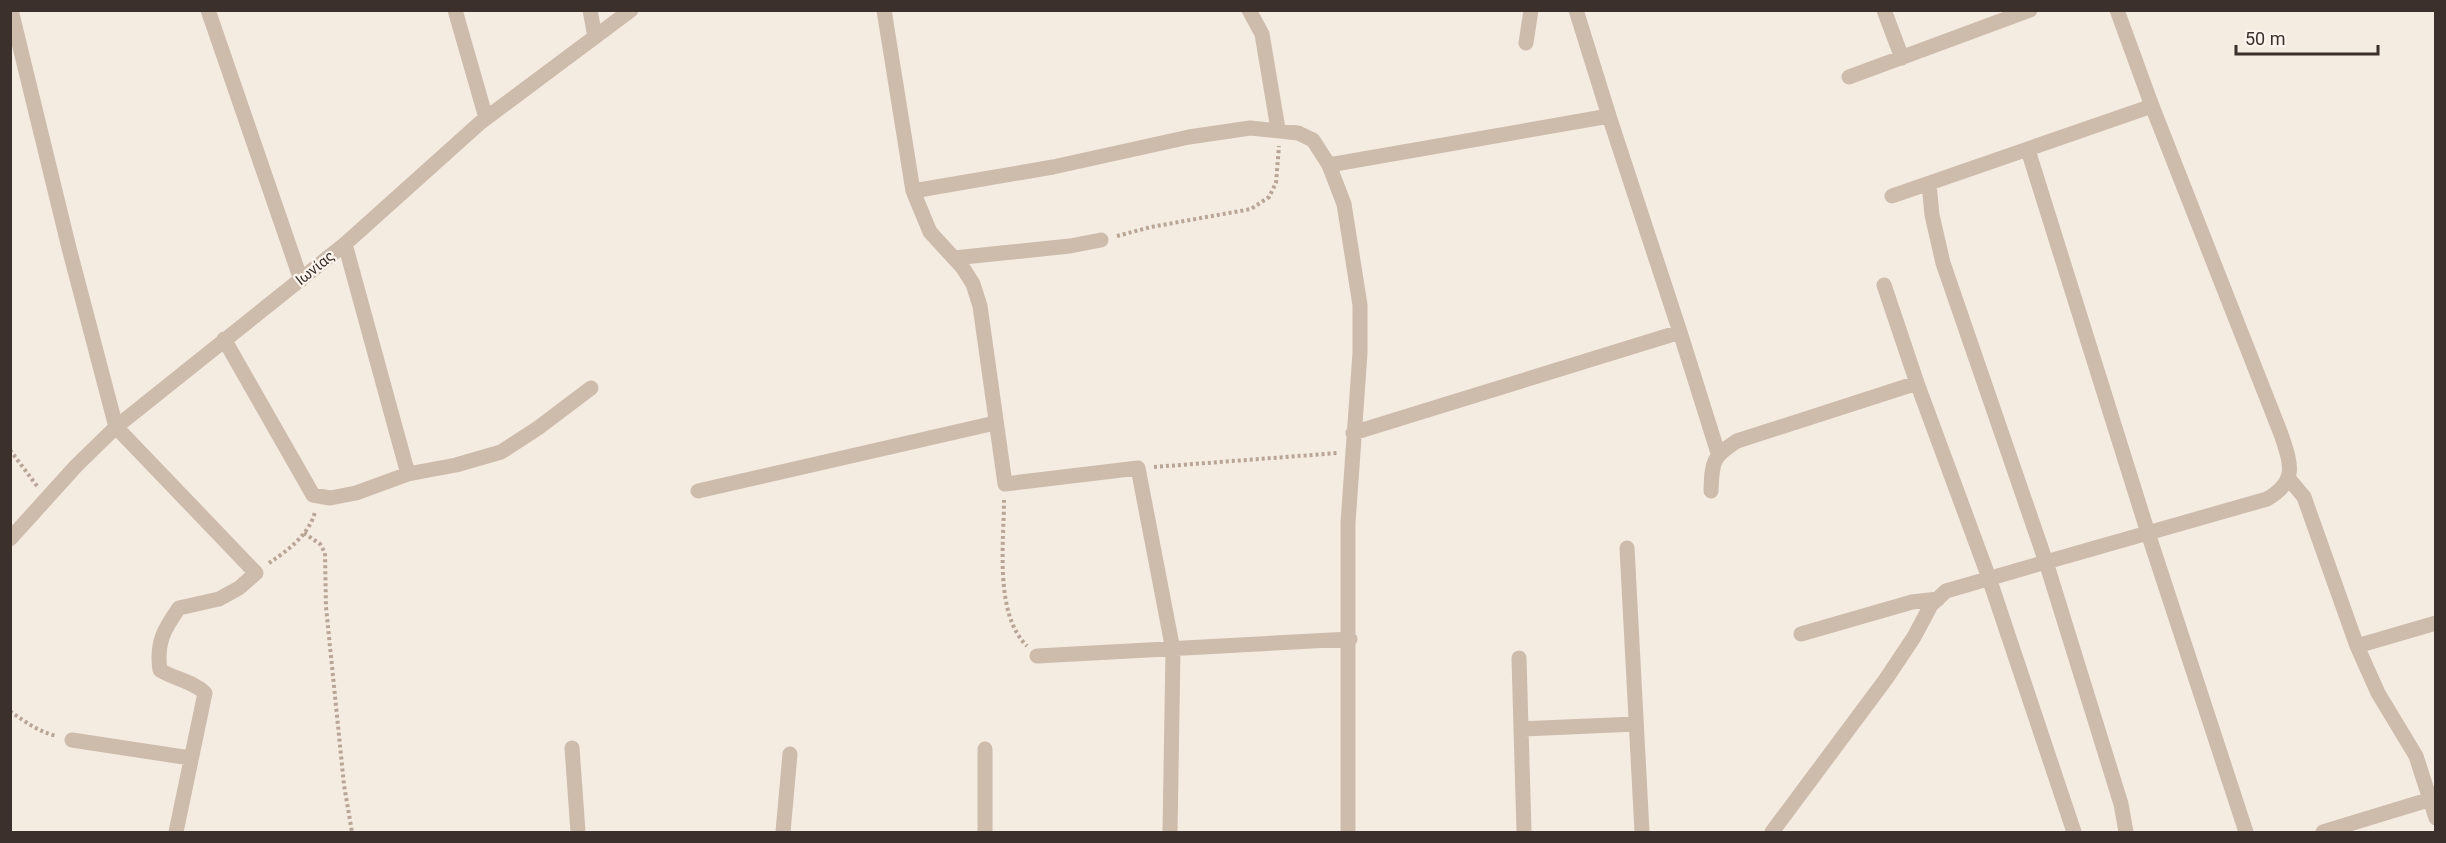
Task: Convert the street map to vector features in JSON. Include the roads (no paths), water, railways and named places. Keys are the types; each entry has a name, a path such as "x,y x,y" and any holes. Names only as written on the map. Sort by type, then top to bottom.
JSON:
{"street":[{"path":"10,10 13,34 116,427 256,573 239,588 219,599 179,608 166,625 157,652 160,670 198,686 205,693 176,832"},
{"path":"208,10 301,280"},
{"path":"455,10 486,118"},
{"path":"590,10 596,37"},
{"name":"Ιωνίας","path":"10,538 116,427 345,244 486,118 631,10"},
{"path":"884,10 913,191 930,232 954,258 972,284 980,306 1005,484 1138,468 1173,650 1170,832"},
{"path":"1249,10 1262,34 1278,129"},
{"path":"1526,43 1531,10"},
{"path":"1576,10 1718,453 1712,470 1711,491"},
{"path":"1884,10 1902,58"},
{"path":"1849,77 2030,10"},
{"path":"1772,832 1886,679 1914,638 1931,605 1946,591 2267,499 2280,491 2289,480 2290,465 2281,434 2152,106 2117,10"},
{"path":"1892,196 2152,106"},
{"path":"1329,165 1609,116"},
{"path":"913,191 1053,167 1189,137 1250,128 1278,129 1298,133 1313,140 1329,165 1344,204 1360,304 1360,353 1348,524 1350,639 1347,752 1348,832"},
{"path":"2028,150 2148,533 2246,832"},
{"path":"1929,184 1932,215 1943,263 2046,562 2121,804 2126,832"},
{"path":"954,258 1070,246 1101,240"},
{"path":"345,244 408,474"},
{"path":"1884,285 1917,383 1989,578 2074,832"},
{"path":"1353,433 1680,332"},
{"path":"224,339 314,495 330,498 356,493 408,474 456,465 501,452 538,428 591,388"},
{"path":"1718,453 1737,441 1917,383"},
{"path":"698,491 995,423"},
{"path":"2289,480 2304,497 2357,646 2378,693 2416,756 2428,800 2435,816"},
{"path":"1627,548 1642,832"},
{"path":"1801,634 1912,602 1938,599"},
{"path":"2357,646 2436,622"},
{"path":"1037,656 1350,639"},
{"path":"1519,657 1524,832"},
{"path":"1521,729 1636,724"},
{"path":"72,740 190,758"},
{"path":"572,748 578,832"},
{"path":"985,749 985,832"},
{"path":"783,832 790,754"},
{"path":"2323,832 2428,800"}]}
